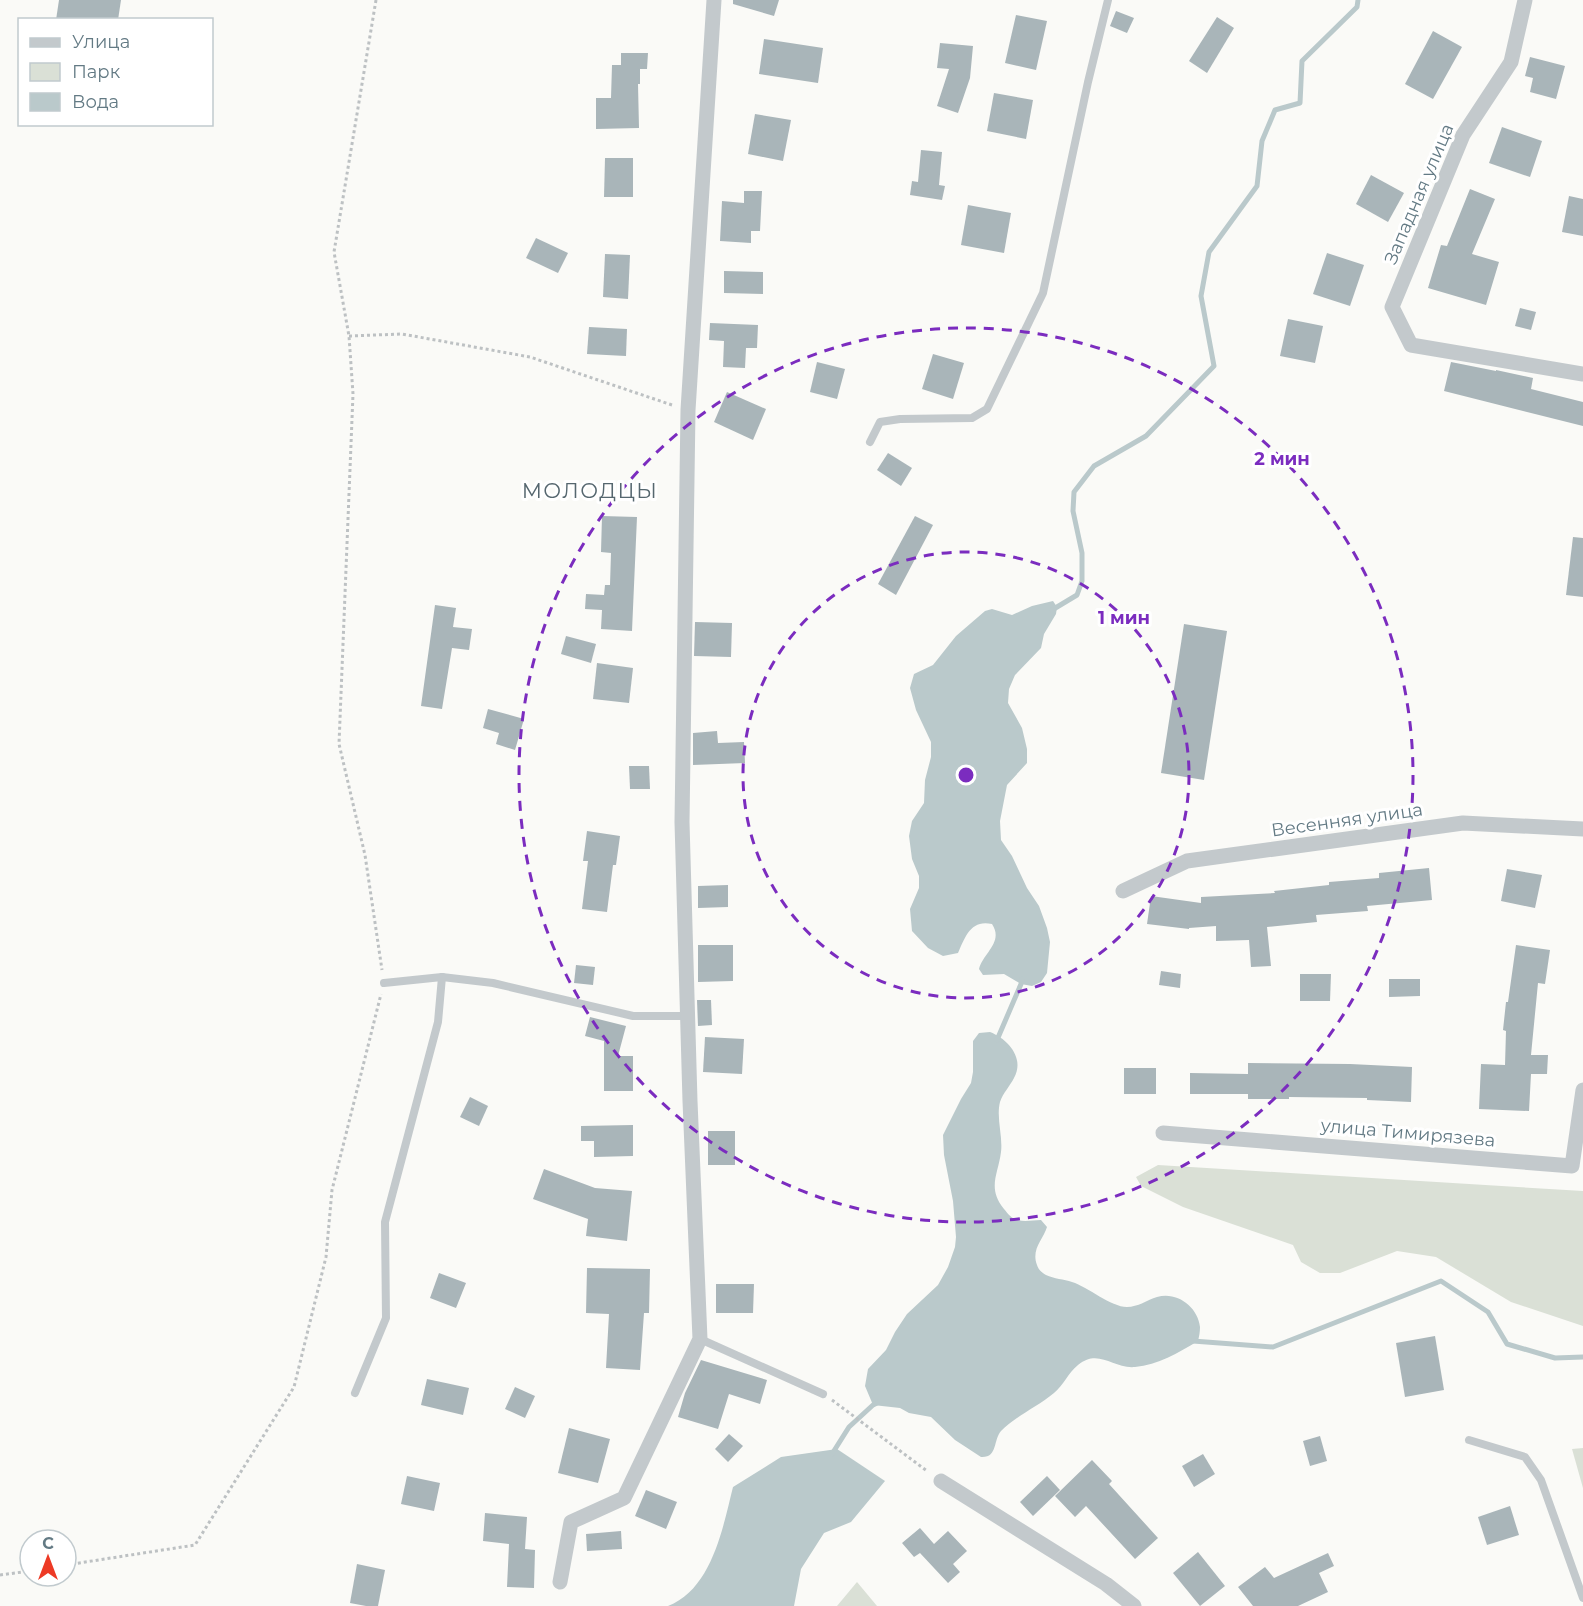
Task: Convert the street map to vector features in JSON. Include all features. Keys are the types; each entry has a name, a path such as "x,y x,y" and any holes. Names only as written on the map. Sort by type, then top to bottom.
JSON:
{"street":[{"path":"560,1582 571,1522 624,1498 700,1340 682,822 688,410 714,0"},
{"name":"Западная улица","path":"1525,0 1511,62 1463,135 1392,307 1411,345 1583,374"},
{"name":"Весенняя улица","path":"1123,891 1187,861 1463,823 1583,829"},
{"name":"улица Тимирязева","path":"1163,1133 1572,1166 1583,1090"},
{"path":"941,1482 1106,1584 1134,1606"}],"lane":[{"path":"870,442 880,422 900,419 972,418 987,409 1043,293 1108,0"},
{"path":"384,983 442,977 493,982 633,1016 687,1016"},
{"path":"355,1393 386,1318 386,1222 438,1022 442,977"},
{"path":"700,1340 823,1394"},
{"path":"1469,1440 1525,1457 1541,1480 1583,1598"}],"path":[{"path":"78,1564 195,1545 294,1387 326,1257 332,1190 384,983 365,855 339,744 353,393 349,336 334,252 376,0"},
{"path":"349,336 402,334 530,357 688,410"},
{"path":"847,1412 941,1482"},
{"path":"0,1575 18,1573"}],"green space":[{"path":"1158,1165 1583,1191 1583,1326 1511,1302 1436,1257 1397,1251 1340,1273 1320,1273 1301,1262 1293,1245 1183,1207 1141,1186 1136,1177"},
{"path":"1583,1448 1583,1488 1572,1449"},
{"path":"857,1582 877,1606 837,1606"}],"water":[{"path":"1053,601 1057,607 1056,614 1044,634 1041,648 1015,675 1009,689 1008,703 1022,728 1027,749 1027,763 1007,785 1000,821 1001,840 1039,906 1050,942 1047,973 1041,982 1032,986 1021,984 1004,974 983,975 979,969 996,936 992,924 979,924 974,927 966,935 958,953 943,956 928,948 912,931 910,909 919,888 919,876 912,859 909,836 912,821 924,803 931,742 916,710 910,688 914,674 933,665 956,636 985,611 992,609 1012,615 1032,606"},
{"path":"990,1032 1008,1044 1013,1050 1017,1063 1017,1071 1001,1099 999,1108 1001,1146 995,1181 996,1194 1004,1209 1012,1217 1023,1221 1041,1220 1047,1227 1035,1254 1039,1269 1046,1275 1069,1281 1121,1306 1135,1306 1157,1297 1172,1296 1191,1307 1200,1327 1198,1341 1152,1364 1127,1367 1099,1359 1086,1360 1074,1368 1054,1393 1001,1431 993,1452 986,1457 981,1457 955,1440 931,1417 909,1413 900,1408 873,1405 865,1386 868,1369 886,1350 907,1314 938,1285 948,1267 956,1237 943,1135 971,1083 973,1041 979,1033"},
{"path":"837,1449 885,1481 851,1522 824,1533 801,1569 794,1606 668,1606 683,1598 705,1571 720,1538 733,1487 781,1457"}],"building":[{"path":"59,0 121,0 118,18 56,18"},
{"path":"733,0 779,0 774,16 733,4"},
{"path":"1116,11 1134,18 1127,33 1110,26"},
{"path":"1016,15 1047,21 1036,70 1005,63"},
{"path":"1217,17 1234,28 1207,73 1189,61"},
{"path":"1433,31 1462,47 1433,99 1405,84"},
{"path":"764,39 823,48 818,83 759,74"},
{"path":"940,43 973,46 970,78 958,113 937,106 949,69 937,68"},
{"path":"621,53 648,53 647,69 640,69 640,84 638,84 639,128 596,129 596,98 611,98 612,65 621,65"},
{"path":"1530,57 1565,66 1556,99 1530,92 1533,78 1525,76"},
{"path":"994,93 1033,100 1026,139 987,131"},
{"path":"755,114 791,120 783,161 748,154"},
{"path":"1502,127 1542,141 1530,177 1489,163"},
{"path":"921,150 942,152 939,185 945,186 942,200 910,195 912,181 918,182"},
{"path":"605,158 633,158 633,197 604,197"},
{"path":"1371,175 1404,193 1388,222 1356,204"},
{"path":"1470,189 1495,199 1472,254 1499,262 1486,305 1428,288 1441,245 1447,246"},
{"path":"744,191 762,191 760,231 751,231 751,243 720,241 722,201 744,203"},
{"path":"1569,196 1583,199 1583,236 1562,232"},
{"path":"968,205 1011,213 1004,253 961,245"},
{"path":"536,238 568,253 558,273 526,258"},
{"path":"1327,253 1364,265 1350,306 1313,294"},
{"path":"605,254 630,255 628,299 603,297"},
{"path":"724,271 763,272 763,294 724,293"},
{"path":"1520,308 1536,312 1531,330 1515,326"},
{"path":"1288,319 1323,326 1315,363 1280,356"},
{"path":"710,323 758,325 757,348 746,348 745,368 723,367 724,341 709,340"},
{"path":"589,327 627,329 626,356 587,354"},
{"path":"933,354 964,363 953,399 922,389"},
{"path":"817,362 845,369 837,399 810,392"},
{"path":"1451,362 1533,378 1531,389 1583,402 1583,426 1444,391"},
{"path":"727,392 766,409 753,440 714,422"},
{"path":"888,453 912,468 901,486 877,470"},
{"path":"602,516 637,517 632,631 601,629 602,610 585,609 586,594 604,595 605,585 610,585 611,553 601,552"},
{"path":"915,516 933,525 896,595 878,584"},
{"path":"1573,537 1583,538 1583,597 1566,595"},
{"path":"435,605 456,608 453,627 472,629 469,650 452,648 442,709 421,706"},
{"path":"695,622 732,623 731,657 694,656"},
{"path":"1184,624 1227,631 1204,780 1161,773"},
{"path":"566,636 596,644 591,663 561,654"},
{"path":"597,663 633,668 629,703 593,699"},
{"path":"488,709 524,719 515,750 496,744 499,733 483,728"},
{"path":"717,731 718,743 744,742 745,763 693,765 693,733"},
{"path":"629,766 649,766 650,789 630,789"},
{"path":"587,831 620,836 616,865 613,865 607,912 582,909 588,861 583,861"},
{"path":"1429,868 1432,900 1367,906 1368,911 1316,915 1317,922 1267,927 1271,966 1251,967 1249,940 1216,941 1216,926 1189,929 1147,924 1151,896 1201,903 1201,897 1275,893 1274,891 1329,885 1329,882 1379,878 1379,873"},
{"path":"1507,869 1542,875 1535,908 1501,901"},
{"path":"728,885 728,907 698,908 698,886"},
{"path":"698,945 733,945 733,981 698,982"},
{"path":"1516,945 1550,950 1545,984 1538,983 1531,1055 1548,1055 1547,1074 1531,1074 1529,1111 1479,1109 1481,1064 1505,1065 1506,1031 1503,1030"},
{"path":"576,965 595,967 593,985 574,983"},
{"path":"1161,971 1181,974 1180,988 1159,985"},
{"path":"1300,974 1331,974 1330,1001 1300,1001"},
{"path":"1389,979 1420,979 1420,996 1389,997"},
{"path":"697,1000 711,1000 712,1025 698,1026"},
{"path":"590,1017 626,1026 618,1056 633,1056 633,1091 604,1091 604,1041 585,1036"},
{"path":"705,1037 744,1039 742,1074 703,1072"},
{"path":"1248,1063 1412,1067 1411,1102 1367,1100 1367,1098 1248,1099 1248,1094 1190,1094 1190,1073 1248,1074"},
{"path":"1124,1068 1156,1068 1156,1094 1124,1094"},
{"path":"470,1097 488,1106 479,1126 460,1117"},
{"path":"633,1125 633,1156 594,1157 594,1141 581,1141 581,1126"},
{"path":"708,1131 735,1131 735,1165 708,1165"},
{"path":"544,1169 595,1188 632,1191 627,1241 586,1236 588,1219 533,1199"},
{"path":"587,1268 650,1269 649,1313 644,1313 640,1370 606,1368 609,1314 586,1313"},
{"path":"439,1273 466,1283 456,1308 430,1298"},
{"path":"716,1284 754,1284 753,1313 716,1313"},
{"path":"1435,1336 1444,1390 1405,1397 1396,1343"},
{"path":"701,1360 767,1380 760,1404 729,1394 718,1429 678,1417 685,1393"},
{"path":"427,1379 469,1388 463,1415 421,1405"},
{"path":"515,1387 535,1396 525,1418 505,1409"},
{"path":"569,1428 610,1439 598,1483 558,1473"},
{"path":"729,1434 743,1446 728,1462 715,1449"},
{"path":"1320,1436 1327,1461 1310,1466 1303,1441"},
{"path":"1203,1454 1215,1474 1194,1487 1182,1466"},
{"path":"1092,1460 1112,1481 1109,1484 1158,1538 1135,1559 1086,1506 1075,1517 1055,1496"},
{"path":"407,1476 440,1483 434,1511 401,1504"},
{"path":"1047,1476 1060,1490 1033,1516 1020,1502"},
{"path":"646,1490 677,1502 666,1529 635,1516"},
{"path":"1510,1506 1519,1535 1487,1545 1478,1517"},
{"path":"485,1513 527,1517 525,1549 535,1550 534,1588 507,1587 509,1544 483,1541"},
{"path":"920,1528 934,1544 948,1531 967,1551 953,1564 960,1572 948,1583 920,1553 914,1557 902,1543"},
{"path":"621,1531 622,1549 587,1551 586,1534"},
{"path":"1198,1552 1225,1586 1200,1606 1173,1573"},
{"path":"1328,1553 1334,1566 1319,1573 1328,1592 1298,1606 1253,1606 1238,1587 1265,1567 1274,1578"},
{"path":"357,1564 385,1570 378,1606 350,1603"}],"waterway":[{"path":"1052,610 1077,595 1082,581 1082,553 1073,511 1074,492 1094,466 1146,436 1214,366 1201,296 1209,252 1257,186 1262,141 1275,110 1300,103 1302,61 1357,7 1358,0"},
{"path":"997,1040 1022,979"},
{"path":"1193,1341 1273,1347 1441,1281 1488,1312 1507,1344 1555,1358 1583,1357"},
{"path":"832,1454 849,1427 879,1402"}],"district":[{"name":"МОЛОДЦЫ","path":"590,490"}]}
